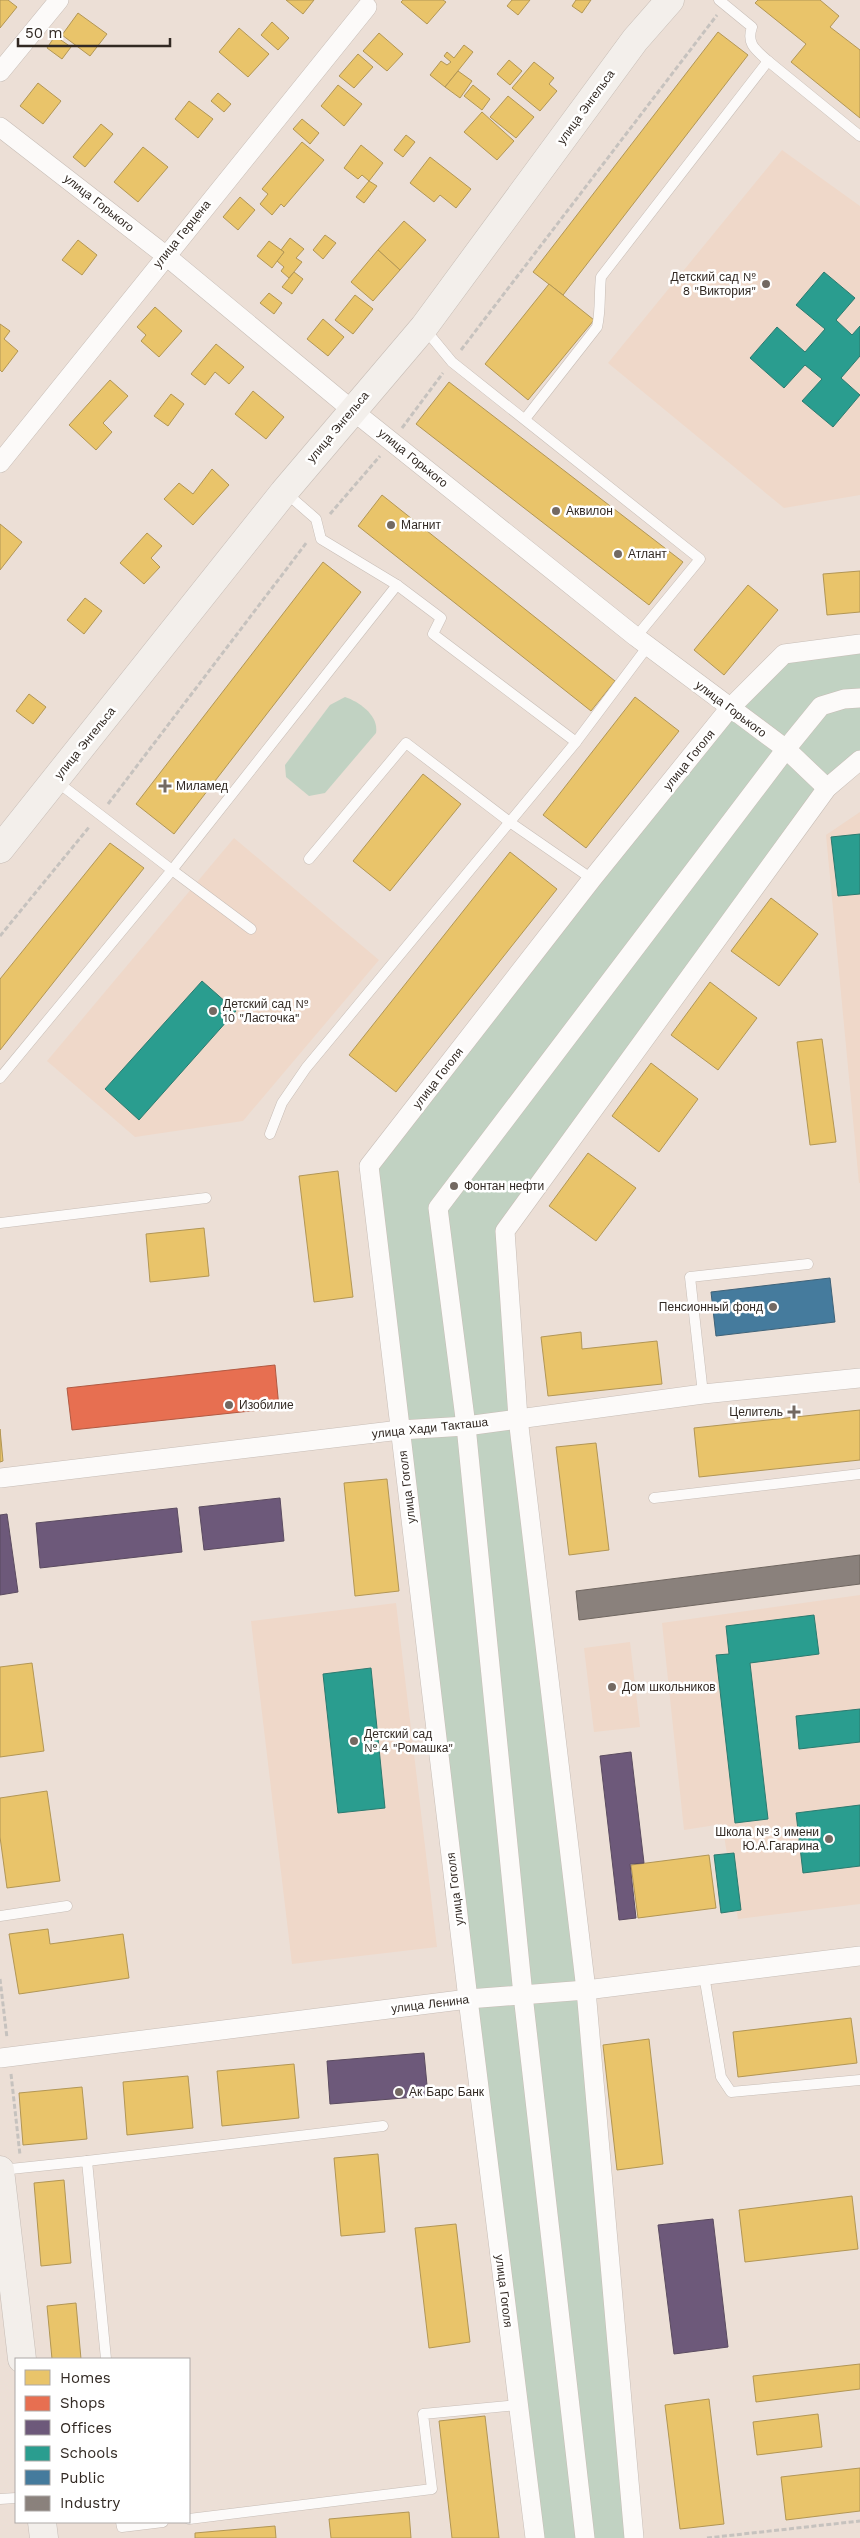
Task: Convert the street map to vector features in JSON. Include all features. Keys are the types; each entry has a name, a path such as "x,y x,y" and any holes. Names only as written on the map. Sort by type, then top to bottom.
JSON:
{"street":[{"path":"0,72 59,0"},
{"name":"улица Энгельса","path":"0,849 284,492 424,327 635,40 670,0"},
{"name":"улица Герцена","path":"0,463 165,255 367,7"},
{"name":"улица Горького","path":"0,127 165,255 352,410 642,641 729,709 786,750 827,788"},
{"name":"улица Гоголя","path":"535,2538 468,1999 369,1166 592,879 729,709 784,654 860,644"},
{"path":"585,2538 523,1995 466,1426 438,1208 821,706 860,698"},
{"path":"634,2538 586,1990 518,1418 504,1230 827,788 860,760"},
{"name":"улица Хади Такташа","path":"0,1478 400,1430 466,1426 703,1394 860,1378"},
{"name":"улица Ленина","path":"0,2058 468,1999 586,1990 860,1956"},
{"path":"0,2170 22,2358"},
{"path":"42,2523 44,2538"}],"lane":[{"path":"722,2 752,27 749,34 752,47 860,136"},
{"path":"525,419 597,327 600,313 601,277 768,61"},
{"path":"270,1134 282,1103 306,1068 511,823 576,742 642,641 700,559 452,362 424,327"},
{"path":"284,492 316,519 321,539 397,584 442,618 433,634 576,742"},
{"path":"0,1078 172,870 397,584"},
{"path":"309,859 406,743 511,823 592,879"},
{"path":"55,780 251,929"},
{"path":"0,1223 206,1198"},
{"path":"703,1394 690,1277 808,1264"},
{"path":"654,1498 860,1474"},
{"path":"0,1916 67,1906"},
{"path":"704,1976 721,2077 731,2092 860,2080"},
{"path":"0,2170 383,2126"},
{"path":"87,2161 106,2358"},
{"path":"190,2519 432,2489 423,2414 518,2405"},
{"path":"0,2499 15,2498"},
{"path":"121,2523 122,2527 155,2523"}],"path":[{"path":"0,936 100,814 318,528 392,442 722,2"},
{"path":"708,2538 860,2521"}],"shaded area":[{"name":"Детский сад № 8 \"Виктория\"","path":"782,150 860,206 860,495 784,508 608,363"},
{"path":"860,812 860,1183 859,1183 826,835"},
{"name":"Детский сад № 10 \"Ласточка\"","path":"234,838 379,960 243,1121 135,1137 47,1061"},
{"path":"860,1595 860,1904 738,1919 722,1824 684,1830 662,1623"},
{"path":"396,1603 437,1947 292,1964 251,1621"},
{"name":"Дом школьников","path":"630,1642 640,1727 594,1732 584,1648"}],"green space":[{"path":"860,644 860,760 505,1231 634,2538 535,2538 369,1166 784,654"},
{"path":"345,697 357,702 367,710 375,721 376,733 325,793 309,796 286,777 285,765 330,705"}],"building: Homes":[{"path":"0,0 8,0 17,7 0,28"},
{"path":"286,0 314,0 303,14"},
{"path":"403,0 443,0 446,2 427,24 401,2"},
{"path":"512,0 530,0 518,15 507,6"},
{"path":"576,0 591,0 582,13 572,6"},
{"path":"758,0 820,0 839,16 830,27 860,50 860,118 791,62 806,44 755,3"},
{"path":"78,13 107,34 90,56 62,35"},
{"path":"272,22 289,38 278,50 261,35"},
{"path":"239,28 269,54 248,77 219,52"},
{"path":"718,32 748,55 563,295 533,272"},
{"path":"379,33 403,54 387,71 363,51"},
{"path":"55,36 71,47 62,59 47,48"},
{"path":"464,45 473,52 445,87 430,75 441,61 447,65 451,62 444,56 447,52 454,58"},
{"path":"358,54 373,67 354,88 339,76"},
{"path":"509,60 522,71 510,85 497,74"},
{"path":"534,62 554,78 549,84 557,91 540,111 512,88"},
{"path":"458,71 472,81 460,98 445,87"},
{"path":"38,83 61,101 43,124 20,106"},
{"path":"338,85 362,104 344,126 321,106"},
{"path":"473,85 490,99 482,110 464,96"},
{"path":"218,93 231,104 224,112 211,101"},
{"path":"508,96 534,117 516,138 490,117"},
{"path":"189,101 213,119 198,138 175,119"},
{"path":"482,112 514,141 497,160 464,132"},
{"path":"302,119 319,133 310,144 293,129"},
{"path":"101,124 113,134 85,167 73,157"},
{"path":"406,135 415,142 403,157 394,150"},
{"path":"302,142 324,160 284,207 281,204 272,215 260,204 268,194 262,189"},
{"path":"361,145 383,163 369,181 362,175 358,179 344,168"},
{"path":"143,147 168,167 138,202 114,182"},
{"path":"430,157 471,189 456,208 440,195 434,202 410,183"},
{"path":"369,181 377,186 364,203 356,197"},
{"path":"240,197 255,210 238,230 223,217"},
{"path":"404,221 426,240 400,270 378,250"},
{"path":"325,235 336,243 323,259 313,250"},
{"path":"290,238 304,249 296,258 302,262 289,278 281,271 284,267 277,261 284,252 281,250"},
{"path":"78,240 97,255 82,275 62,260"},
{"path":"269,241 284,252 272,268 257,256"},
{"path":"378,250 400,270 373,301 351,282"},
{"path":"294,272 303,279 292,294 282,287"},
{"path":"549,284 594,320 528,400 485,364"},
{"path":"269,293 282,303 274,314 260,303"},
{"path":"355,295 373,309 353,334 335,320"},
{"path":"155,307 182,331 159,357 141,341 146,335 137,327"},
{"path":"323,319 344,337 328,356 307,339"},
{"path":"0,324 10,331 4,339 18,351 2,372 0,370"},
{"path":"216,344 244,367 229,384 215,372 205,385 191,374"},
{"path":"110,380 128,396 103,423 112,432 96,450 69,425"},
{"path":"449,382 683,562 649,605 416,424"},
{"path":"253,391 284,417 266,439 235,414"},
{"path":"171,394 184,404 168,426 154,416"},
{"path":"212,469 229,485 193,525 164,499 179,483 193,494"},
{"path":"382,495 615,681 591,711 358,526"},
{"path":"0,524 22,542 0,570"},
{"path":"147,533 162,546 151,558 160,567 144,584 120,563"},
{"path":"323,562 361,592 174,834 136,804"},
{"path":"860,571 860,612 827,615 823,574"},
{"path":"748,585 778,610 724,675 694,650"},
{"path":"85,598 102,611 84,634 67,620"},
{"path":"29,694 46,707 33,724 16,711"},
{"path":"635,697 679,731 586,848 543,815"},
{"path":"423,774 461,804 390,891 353,861"},
{"path":"110,843 144,868 0,1050 0,979"},
{"path":"510,852 557,889 396,1092 349,1055"},
{"path":"771,898 818,934 779,986 731,951"},
{"path":"710,982 757,1018 718,1070 671,1035"},
{"path":"822,1039 836,1142 810,1145 797,1042"},
{"path":"651,1063 698,1099 659,1152 612,1116"},
{"path":"588,1153 636,1188 596,1241 549,1206"},
{"path":"338,1171 353,1297 314,1302 299,1176"},
{"path":"204,1228 209,1276 150,1282 146,1234"},
{"path":"581,1332 582,1349 657,1341 662,1384 548,1396 541,1337"},
{"path":"860,1410 860,1460 699,1477 694,1428"},
{"path":"0,1429 3,1461 0,1462"},
{"path":"596,1443 609,1550 569,1555 556,1447"},
{"path":"387,1479 399,1591 355,1596 344,1483"},
{"path":"32,1663 44,1751 0,1757 0,1667"},
{"path":"47,1791 60,1881 7,1888 0,1837 0,1798"},
{"path":"709,1855 716,1908 638,1918 631,1865"},
{"path":"48,1929 50,1944 123,1934 129,1978 19,1994 9,1934"},
{"path":"851,2018 857,2063 738,2077 733,2032"},
{"path":"649,2039 663,2164 617,2170 603,2045"},
{"path":"294,2064 299,2118 222,2126 217,2071"},
{"path":"188,2076 193,2128 127,2135 123,2082"},
{"path":"82,2087 87,2139 23,2145 19,2093"},
{"path":"378,2154 385,2232 341,2236 334,2158"},
{"path":"64,2180 71,2263 41,2266 34,2183"},
{"path":"852,2196 858,2249 745,2262 739,2210"},
{"path":"456,2224 470,2342 429,2348 415,2228"},
{"path":"76,2303 81,2358 52,2358 47,2306"},
{"path":"860,2364 860,2389 756,2402 753,2376"},
{"path":"709,2399 724,2524 680,2529 665,2405"},
{"path":"818,2414 822,2447 757,2455 753,2422"},
{"path":"485,2416 499,2538 452,2538 439,2421"},
{"path":"860,2468 860,2511 786,2520 781,2477"},
{"path":"409,2512 411,2538 331,2538 329,2519"},
{"path":"275,2526 276,2538 195,2538 195,2533"}],"building: Shops":[{"path":"275,1365 279,1408 72,1430 67,1388"}],"building: Offices":[{"path":"280,1498 284,1541 204,1550 199,1507"},
{"path":"177,1508 182,1552 40,1568 36,1523"},
{"path":"7,1514 18,1592 0,1595 0,1515"},
{"path":"631,1752 644,1863 630,1864 636,1918 619,1920 600,1756"},
{"path":"424,2053 428,2096 330,2104 327,2061"},
{"path":"713,2219 728,2347 674,2354 658,2225"}],"building: Schools":[{"path":"824,272 855,298 836,320 852,335 860,326 860,356 841,378 860,395 833,427 802,401 822,379 805,365 784,388 750,358 777,327 805,352 825,329 796,305"},
{"path":"860,834 860,894 838,896 831,837"},
{"path":"202,981 236,1011 139,1120 105,1089"},
{"path":"814,1615 819,1654 750,1663 768,1819 735,1823 716,1655 729,1654 726,1626"},
{"name":"Детский сад № 4 \"Ромашка\"","path":"371,1668 385,1808 338,1813 323,1674"},
{"path":"860,1709 860,1742 799,1749 796,1716"},
{"name":"Школа № 3 имени Ю.А.Гагарина","path":"860,1805 860,1866 803,1873 796,1813"},
{"path":"734,1853 741,1910 721,1913 714,1855"}],"building: Public":[{"name":"Пенсионный фонд","path":"830,1278 835,1322 716,1336 711,1292"}],"building: Industry":[{"path":"860,1555 860,1584 579,1620 576,1591"}],"place":[{"name":"Детский сад № 8 \"Виктория\"","path":"766,284"},
{"name":"Аквилон","path":"556,511"},
{"name":"Магнит","path":"391,525"},
{"name":"Атлант","path":"618,554"},
{"name":"Миламед","path":"165,786"},
{"name":"Детский сад № 10 \"Ласточка\"","path":"213,1011"},
{"name":"Фонтан нефти","path":"454,1186"},
{"name":"Пенсионный фонд","path":"773,1307"},
{"name":"Изобилие","path":"229,1405"},
{"name":"Целитель","path":"794,1412"},
{"name":"Дом школьников","path":"612,1687"},
{"name":"Детский сад № 4 \"Ромашка\"","path":"354,1741"},
{"name":"Школа № 3 имени Ю.А.Гагарина","path":"829,1839"},
{"name":"Ак Барс Банк","path":"399,2092"}]}
